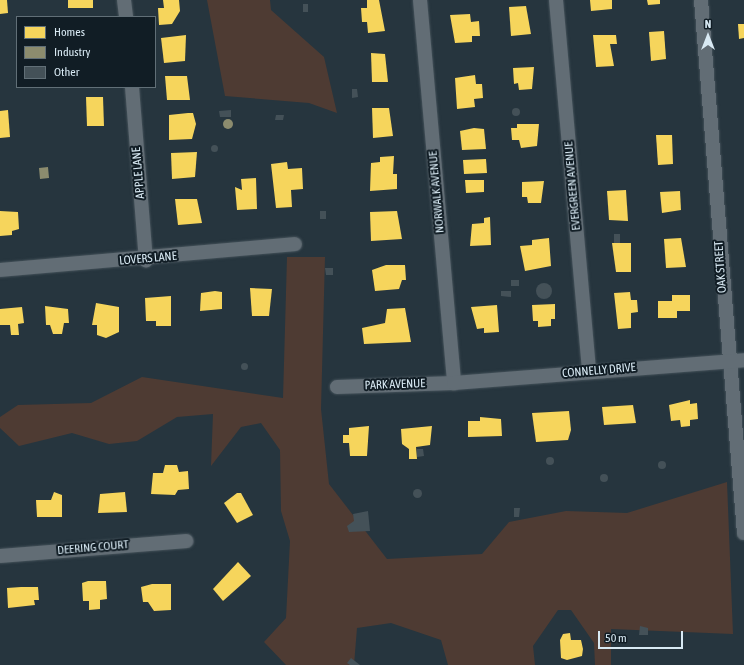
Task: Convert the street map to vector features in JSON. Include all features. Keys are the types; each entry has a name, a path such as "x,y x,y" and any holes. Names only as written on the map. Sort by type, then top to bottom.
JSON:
{"street":[{"path":"124,0 126,16"},
{"name":"NORWALK AVENUE","path":"420,0 454,383"},
{"name":"EVERGREEN AVENUE","path":"556,0 589,372"},
{"name":"OAK STREET","path":"701,0 728,361 744,533"},
{"name":"APPLE LANE","path":"132,88 146,260"},
{"name":"LOVERS LANE","path":"0,270 146,260 295,244"},
{"name":"CONNELLY DRIVE","path":"454,383 744,360"},
{"name":"PARK AVENUE","path":"337,387 454,383"},
{"name":"DEERING COURT","path":"0,556 186,541"}],"shaded area":[{"path":"207,0 270,0 271,10 324,57 337,113 309,103 225,96"},
{"path":"287,257 325,257 321,409 329,484 387,559 482,554 509,522 566,511 627,513 727,482 733,634 611,629 611,665 595,665 594,643 571,610 558,610 533,646 535,665 448,665 441,640 391,623 357,628 354,665 286,665 264,642 286,618 290,541 281,511 280,450 261,423 241,427 211,466 213,414 177,417 137,441 109,444 72,433 19,446 0,428 0,417 18,405 91,403 142,377 283,398"}],"building: Homes":[{"path":"0,0 7,0 8,13 0,14"},
{"path":"68,0 93,0 93,8 68,8"},
{"path":"163,0 179,0 180,11 172,24 159,25 158,8 164,8"},
{"path":"367,0 379,0 385,31 368,33 367,22 362,22 361,8 367,8"},
{"path":"590,0 612,0 612,9 591,11"},
{"path":"647,0 660,0 660,4 648,5"},
{"path":"526,6 531,34 511,36 509,7"},
{"path":"470,14 471,22 479,21 480,36 472,36 472,42 455,43 450,15"},
{"path":"738,24 744,24 744,38 739,39"},
{"path":"664,31 666,59 651,61 649,32"},
{"path":"186,35 185,61 164,63 161,38"},
{"path":"593,35 616,35 617,44 610,44 614,66 596,67"},
{"path":"371,53 385,54 388,82 372,82"},
{"path":"534,67 532,89 519,90 518,83 514,84 513,68"},
{"path":"475,75 476,84 482,84 483,98 474,99 475,107 457,109 455,78"},
{"path":"165,76 187,76 190,100 167,100"},
{"path":"86,97 103,97 104,126 87,126"},
{"path":"372,108 389,108 393,136 373,138"},
{"path":"8,110 10,137 0,138 0,111"},
{"path":"193,113 196,124 192,139 169,140 169,115"},
{"path":"517,124 539,124 537,146 521,148 519,140 512,140 511,128 517,128"},
{"path":"474,128 484,129 486,149 462,150 460,131"},
{"path":"656,135 672,135 673,164 658,165"},
{"path":"197,152 195,177 172,179 171,153"},
{"path":"394,156 393,174 397,174 397,189 370,191 371,163 380,162 380,157"},
{"path":"486,159 487,173 464,174 463,160"},
{"path":"287,162 288,169 302,168 303,189 291,190 292,207 276,208 271,164"},
{"path":"256,178 257,209 237,210 235,187 242,190 241,179"},
{"path":"465,180 484,180 484,192 466,193"},
{"path":"544,181 541,203 528,203 527,197 522,197 522,182"},
{"path":"626,190 628,221 609,220 607,191"},
{"path":"680,191 681,210 662,213 660,192"},
{"path":"175,199 197,199 202,223 178,225"},
{"path":"0,211 18,212 19,229 12,231 12,235 0,236"},
{"path":"397,211 402,239 371,241 370,212"},
{"path":"490,217 491,245 470,246 472,224 484,223 484,218"},
{"path":"549,238 551,266 525,271 520,246 532,245 532,240"},
{"path":"681,238 686,267 666,268 664,239"},
{"path":"612,243 631,243 631,272 616,272"},
{"path":"386,265 405,265 406,280 402,280 399,289 375,291 372,270"},
{"path":"250,288 272,289 269,316 252,316"},
{"path":"215,291 222,292 222,309 200,311 201,293"},
{"path":"630,292 631,300 637,300 638,312 631,313 631,328 618,329 614,293"},
{"path":"672,295 690,295 690,311 677,311 677,318 658,318 658,301 672,301"},
{"path":"171,296 171,326 156,326 156,321 146,321 145,298"},
{"path":"96,303 119,307 119,332 106,338 97,335 97,325 92,325"},
{"path":"555,304 555,319 551,319 551,326 538,327 538,321 533,321 532,305"},
{"path":"497,305 499,332 484,333 484,328 477,329 471,307"},
{"path":"45,306 68,309 69,323 64,323 62,334 53,334 50,325 46,325"},
{"path":"22,307 24,323 18,324 19,335 11,335 10,325 0,325 0,309"},
{"path":"405,308 411,342 364,344 362,328 385,323 387,309"},
{"path":"690,400 690,404 697,403 698,419 690,420 690,426 681,427 680,420 671,421 669,405"},
{"path":"633,405 636,423 604,425 602,407"},
{"path":"569,411 571,430 568,440 536,442 532,413"},
{"path":"480,417 501,419 502,436 468,437 468,421 480,421"},
{"path":"369,426 367,456 350,456 349,443 343,443 343,435 349,435 349,428"},
{"path":"432,426 430,445 416,447 417,459 409,459 409,449 402,444 401,429"},
{"path":"165,465 177,465 179,472 188,471 189,489 178,490 175,495 151,494 153,473 163,473"},
{"path":"54,492 62,495 62,517 37,517 36,500 51,500"},
{"path":"125,492 127,512 98,513 100,494"},
{"path":"237,493 241,493 253,515 237,523 224,503"},
{"path":"238,562 251,576 223,601 213,589"},
{"path":"88,581 106,581 107,599 100,600 100,609 89,610 89,601 83,601 82,583"},
{"path":"152,584 171,584 171,610 154,611 148,602 143,602 141,587"},
{"path":"38,587 39,600 34,600 35,605 8,608 7,588"},
{"path":"570,633 571,640 581,640 583,649 582,656 567,660 561,658 560,640 563,634"}],"building: Industry":[{"path":"226,119 230,119 232,120 232,128 226,129 223,126 223,122"},
{"path":"48,167 49,178 40,179 39,168"}],"building: Other":[{"path":"303,4 308,4 308,12 303,12"},
{"path":"352,89 357,89 358,97 352,98"},
{"path":"516,108 519,109 519,115 516,116 513,115 512,112 513,109"},
{"path":"231,110 231,117 220,117 219,111"},
{"path":"276,115 284,115 283,120 275,120"},
{"path":"214,144 217,145 217,151 214,152 211,151 210,148 211,145"},
{"path":"320,211 326,211 326,219 320,219"},
{"path":"614,234 620,234 620,243 614,243"},
{"path":"325,268 333,268 333,275 326,275"},
{"path":"511,280 519,280 519,286 511,286"},
{"path":"544,283 550,285 552,291 550,297 544,299 538,297 536,291 538,285"},
{"path":"501,291 511,291 511,297 501,296"},
{"path":"244,362 247,363 247,369 244,370 241,369 240,366 241,363"},
{"path":"417,449 423,449 424,456 417,457"},
{"path":"548,457 552,457 554,461 552,465 548,465 546,463 546,459"},
{"path":"662,461 665,462 665,468 662,469 659,468 658,465 659,462"},
{"path":"602,474 606,474 608,478 606,482 602,482 600,480 600,476"},
{"path":"415,489 419,489 421,493 419,497 415,497 413,495 413,491"},
{"path":"514,508 520,508 519,517 514,517"},
{"path":"368,511 370,531 349,532 347,526 354,521 353,514"},
{"path":"640,626 648,628 648,635 639,635"},
{"path":"351,658 360,665 350,665 347,663"}]}
